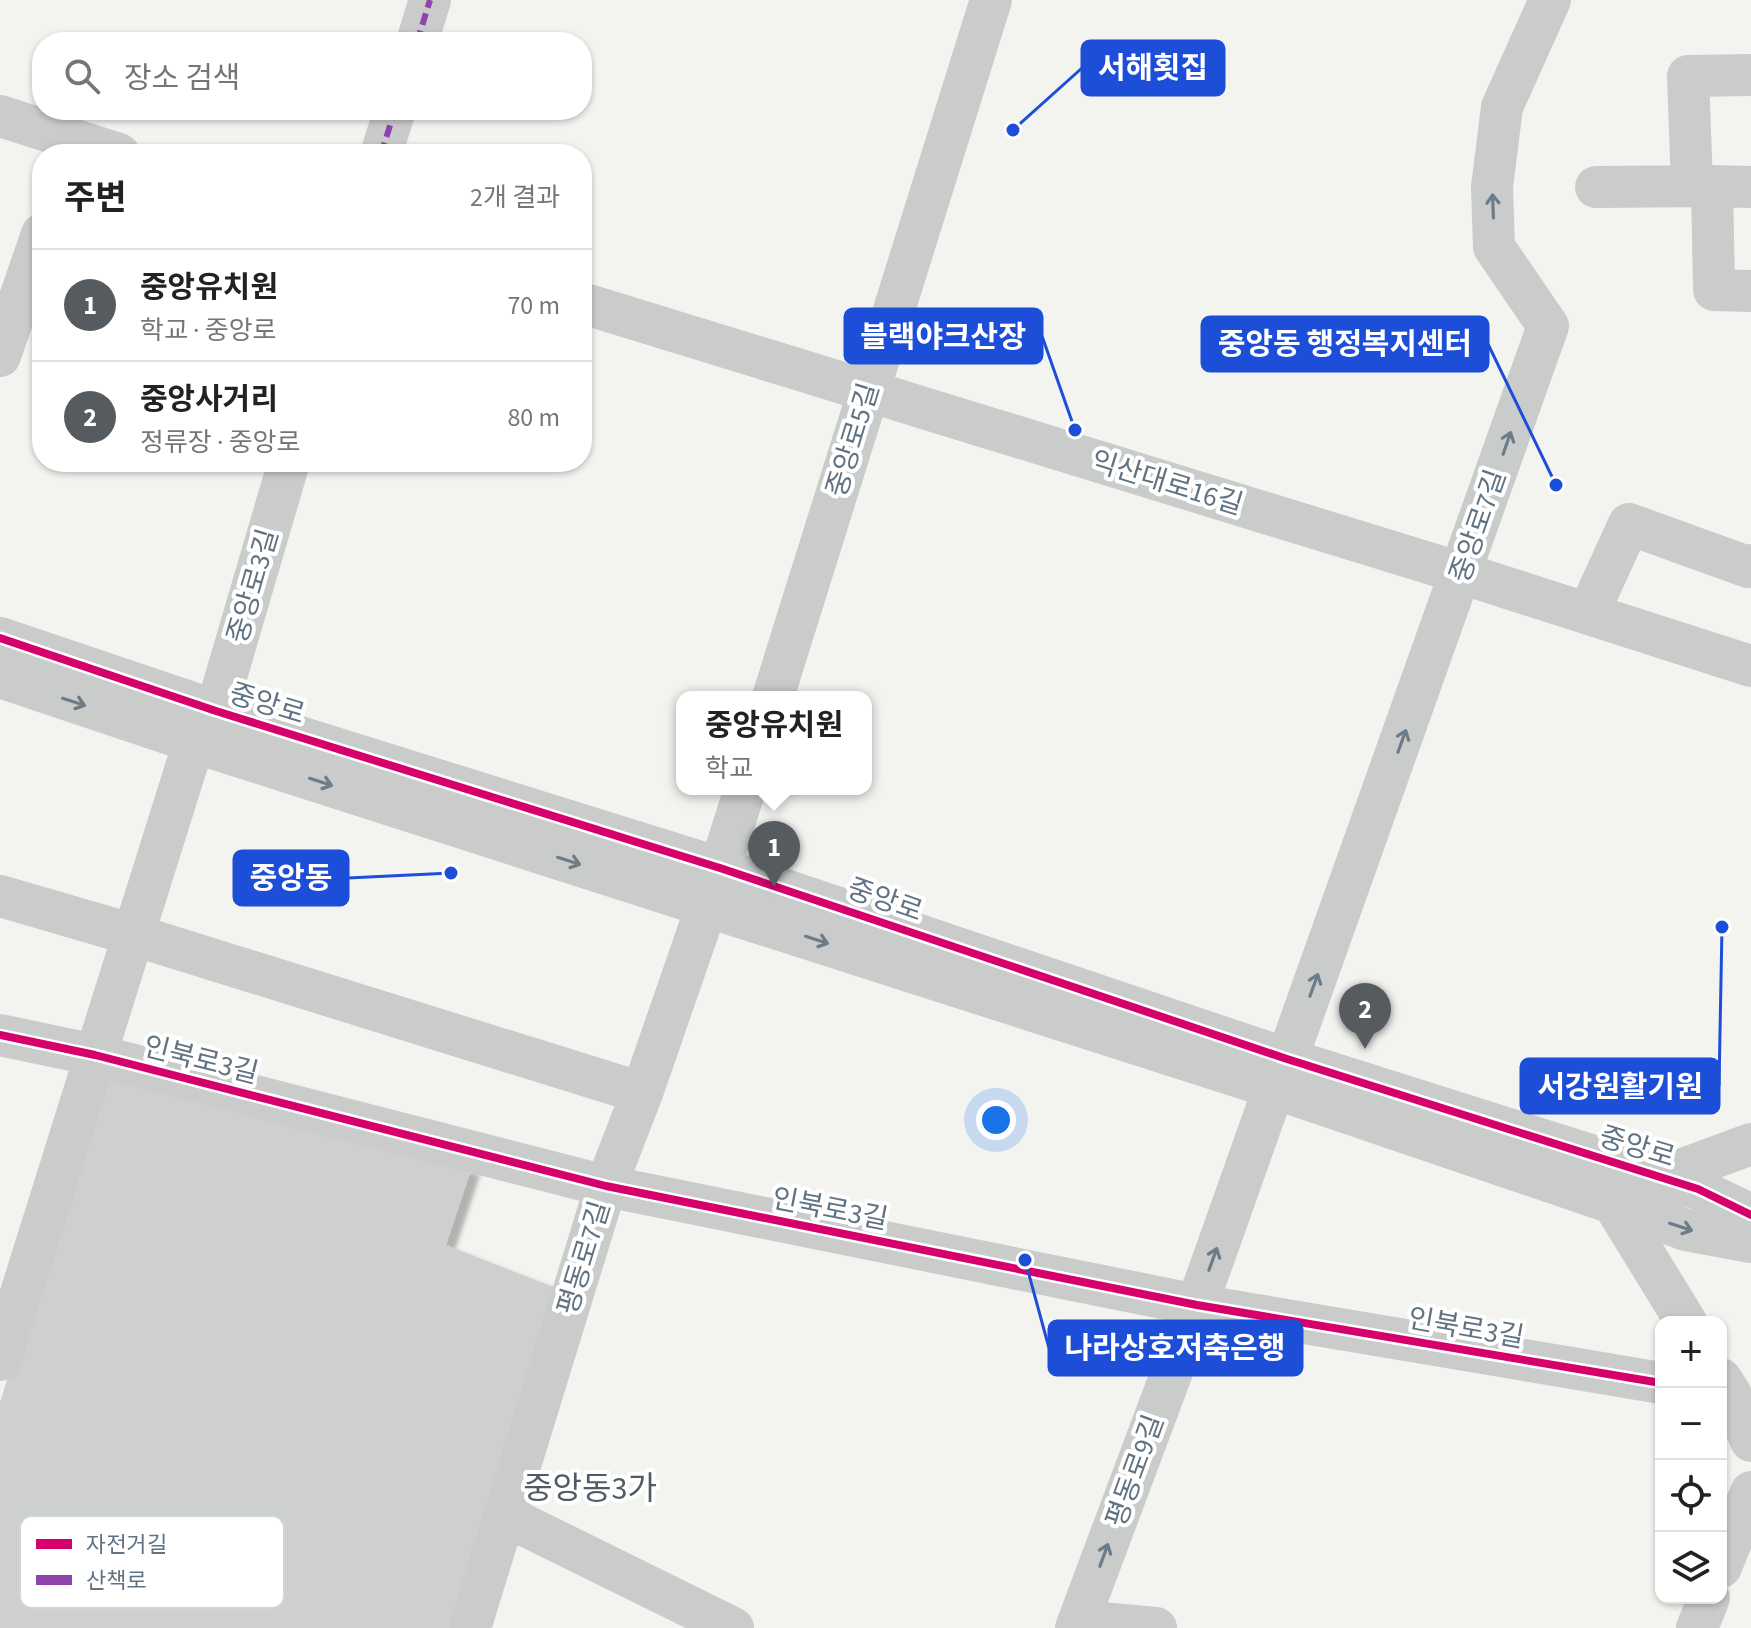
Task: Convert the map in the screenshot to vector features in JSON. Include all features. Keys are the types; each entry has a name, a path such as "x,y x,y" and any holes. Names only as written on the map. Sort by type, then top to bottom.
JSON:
{"street":[{"path":"420,32 430,0"},
{"name":"중앙로5길","path":"775,691 991,0"},
{"name":"중앙로7길","path":"1281,1073 1548,326 1494,247 1492,187 1502,107 1550,0"},
{"path":"1751,75 1688,76 1718,186 1714,290 1751,291"},
{"path":"0,116 65,144"},
{"path":"384,144 392,120"},
{"path":"1596,187 1718,186"},
{"path":"0,356 32,263"},
{"name":"익산대로16길","path":"592,306 1461,573 1751,666"},
{"name":"중앙로3길","path":"205,726 286,472"},
{"path":"1588,614 1629,524 1748,567 1751,565"},
{"name":"중앙로","path":"0,638 205,726"},
{"name":"중앙로","path":"0,677 205,726 714,886 1281,1073 1698,1189 1751,1215"},
{"path":"0,1360 95,1055 205,726"},
{"path":"714,886 743,795"},
{"name":"평동로7길","path":"470,1628 606,1186 714,886"},
{"path":"0,896 642,1093"},
{"name":"인북로3길","path":"0,1035 95,1055 606,1186 1197,1305 1655,1382"},
{"name":"중앙로","path":"1281,1073 1686,1230 1751,1242"},
{"name":"평동로9길","path":"1078,1625 1281,1073"},
{"path":"1659,1178 1751,1144"},
{"path":"1613,1203 1682,1316"},
{"path":"1727,1395 1751,1441"},
{"path":"1727,1552 1751,1492"},
{"path":"506,1516 733,1628"},
{"path":"1697,1628 1707,1604"},
{"path":"1078,1625 1156,1628"}],"building":[{"path":"106,1068 471,1170 446,1245 561,1290 456,1628 0,1628 0,1402"}],"marked path":[{"path":"420,32 430,0"},
{"path":"384,144 392,120"}],"cycle path":[{"path":"0,638 216,711 720,868 1287,1059 1698,1189 1751,1215"},
{"path":"0,1035 95,1055 606,1186 1197,1305 1655,1382"}],"place":[{"name":"서해횟집","path":"1013,130"},
{"name":"블랙야크산장","path":"1075,430"},
{"name":"중앙동 행정복지센터","path":"1556,485"},
{"name":"중앙동","path":"451,873"},
{"name":"중앙유치원","path":"774,887"},
{"name":"서강원활기원","path":"1722,927"},
{"name":"중앙사거리","path":"1365,1049"},
{"name":"나라상호저축은행","path":"1025,1260"}],"district":[{"name":"중앙동3가","path":"590,1489"}]}
